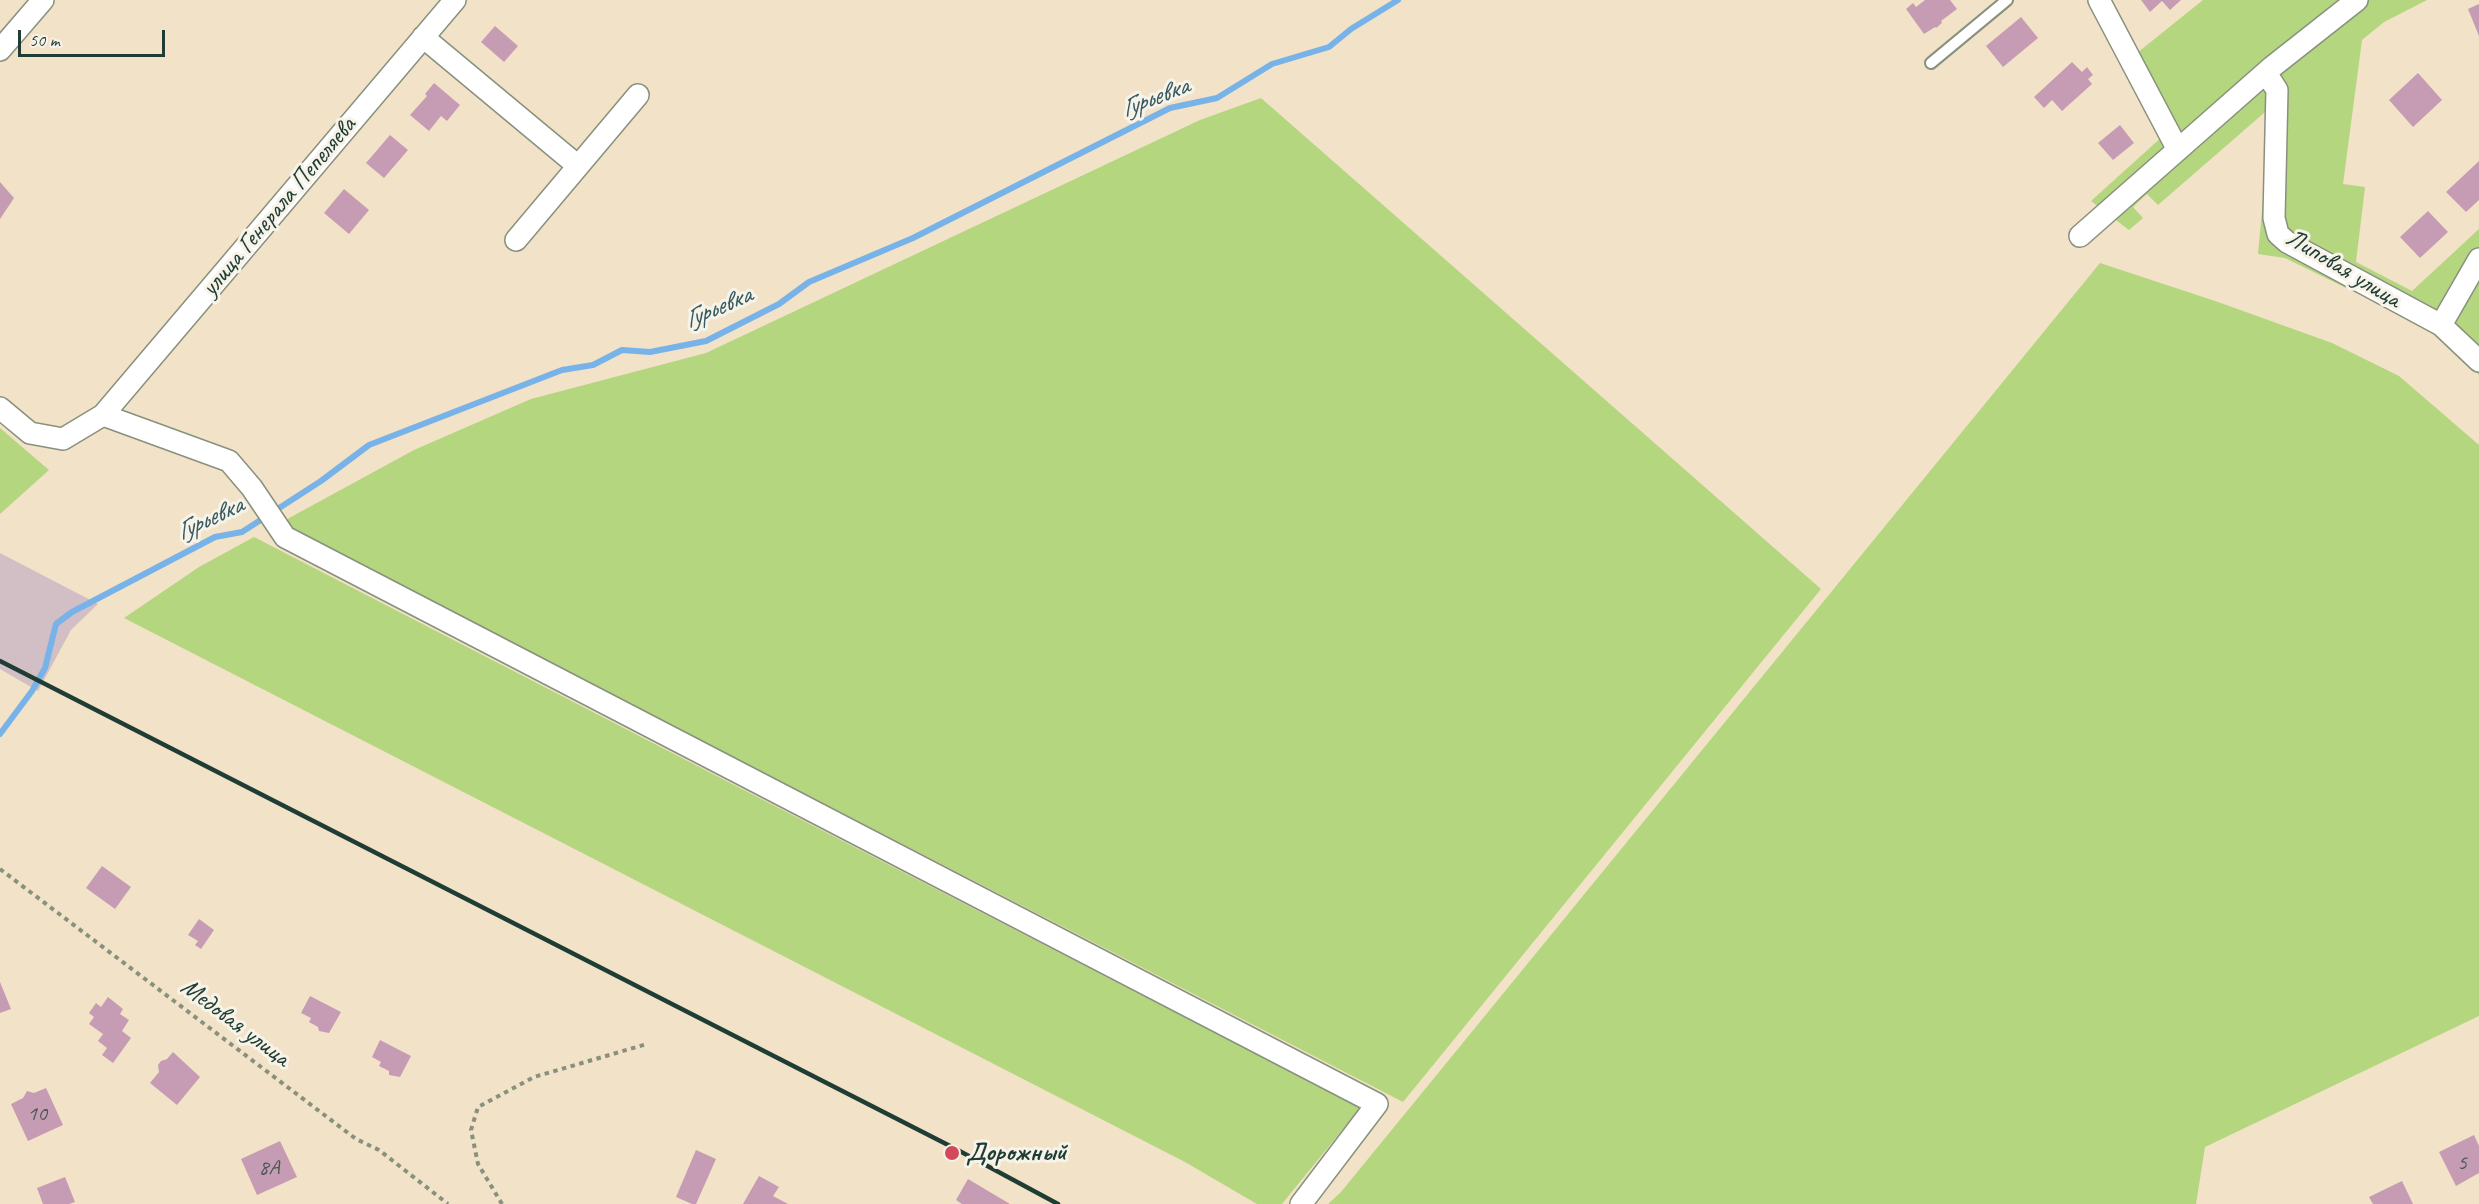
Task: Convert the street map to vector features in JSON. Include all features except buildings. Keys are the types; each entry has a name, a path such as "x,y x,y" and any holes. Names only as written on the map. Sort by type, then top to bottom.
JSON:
{"street":[{"path":"0,50 43,0"},
{"name":"улица Генерала Пепеляева","path":"0,408 30,433 63,439 103,415 455,0"},
{"path":"2099,0 2178,150"},
{"path":"2080,236 2322,25 2357,0"},
{"path":"423,37 578,166"},
{"name":"Липовая улица","path":"2266,73 2277,90 2274,218 2278,234 2287,242 2441,325 2479,361"},
{"path":"516,240 638,95"},
{"path":"2441,325 2479,259"},
{"path":"103,415 229,461 252,488 285,537 1377,1104 1301,1204"}],"lane":[{"path":"1931,63 2007,0"}],"path":[{"name":"Медовая улица","path":"0,869 347,1132 379,1150 448,1204"},
{"path":"502,1204 478,1164 471,1130 478,1107 534,1077 647,1044"}],"shaded area":[{"path":"0,553 98,604 71,630 38,691 0,669"}],"green space":[{"path":"2203,0 2427,0 2384,22 2362,40 2343,184 2365,187 2356,262 2412,291 2479,229 2479,375 2436,332 2285,258 2258,254 2272,106 2158,205 2147,194 2133,207 2143,218 2129,230 2091,201 2174,126 2137,53"},
{"path":"1261,98 1821,589 1403,1102 280,523 414,450 531,399 706,353 1200,120"},
{"path":"2100,263 2332,343 2399,376 2479,445 2479,1016 2205,1147 2196,1204 1328,1204 1341,1192"},
{"path":"0,428 49,470 0,514"},
{"path":"254,537 1360,1108 1282,1204 1257,1204 1185,1162 124,618 199,567"}],"waterway":[{"name":"Гурьевка","path":"0,734 32,691 45,668 56,624 72,612 215,537 242,532 321,481 369,445 562,370 593,365 622,350 650,352 706,341 779,304 809,282 913,238 1170,108 1217,98 1272,64 1329,47 1351,29 1398,0"}],"railway":[{"path":"0,661 954,1148 1058,1204"}],"place":[{"name":"Дорожный","path":"952,1153"}]}
